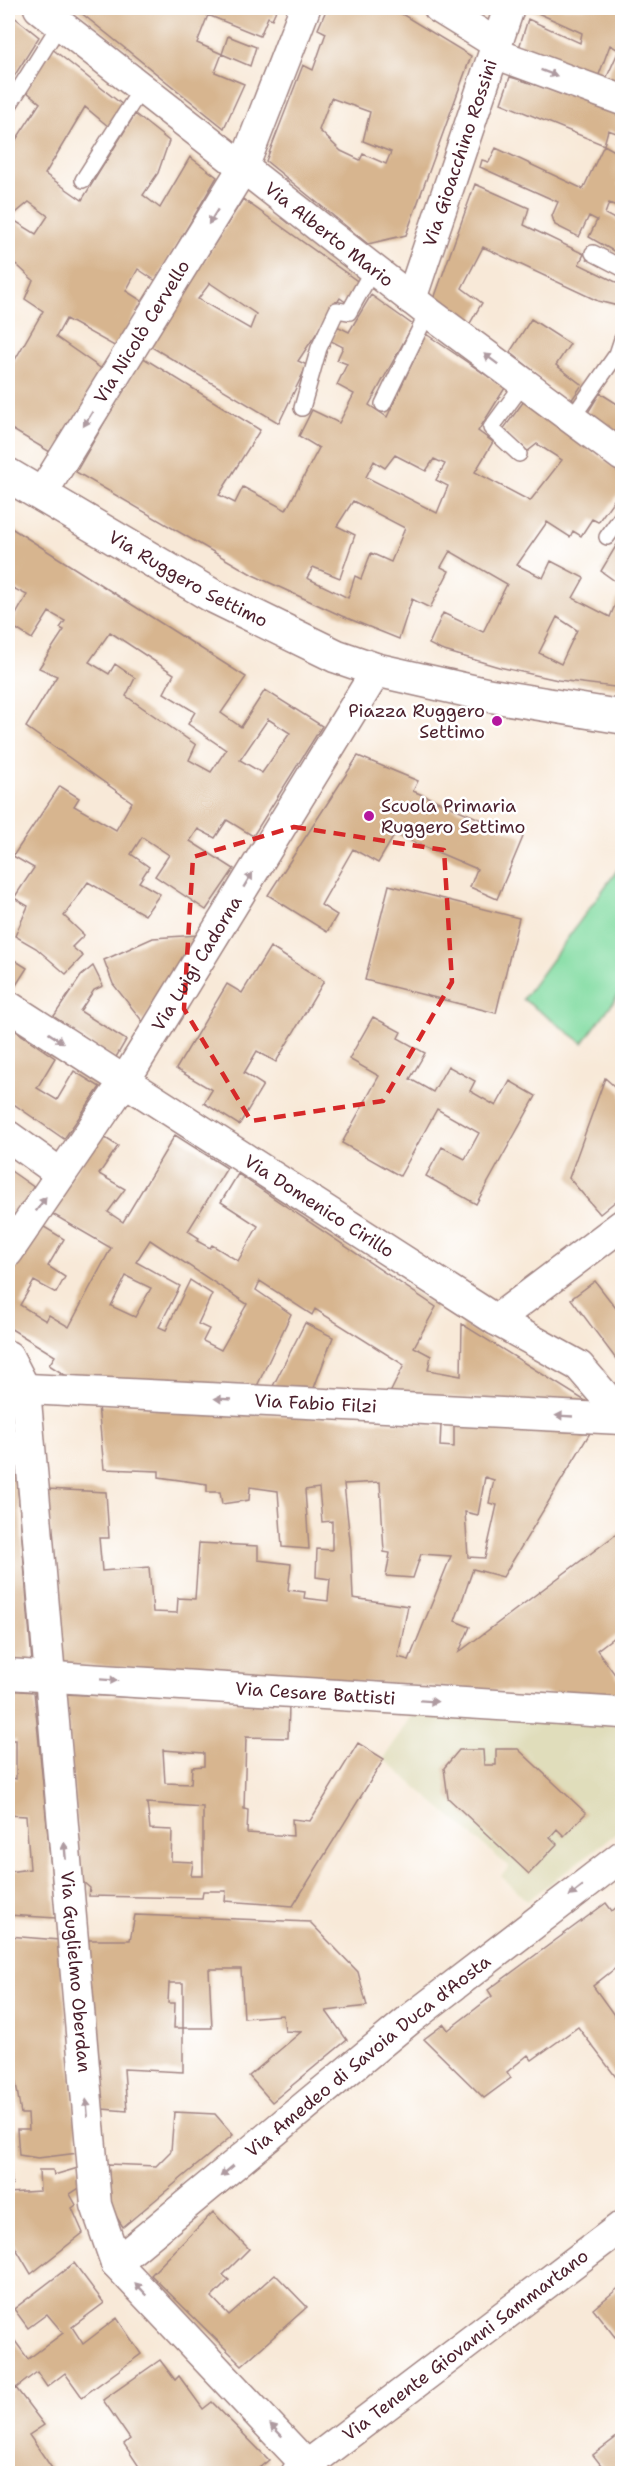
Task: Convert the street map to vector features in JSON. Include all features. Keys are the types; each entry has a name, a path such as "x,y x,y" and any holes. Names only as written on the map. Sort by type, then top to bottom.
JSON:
{"street":[{"name":"Via Nicolò Cervello","path":"41,495 243,168 304,8"},
{"path":"439,8 496,48 622,100"},
{"name":"Via Gioacchino Rossini","path":"420,305 509,8"},
{"name":"Via Alberto Mario","path":"49,16 420,305 622,456"},
{"name":"Via Ruggero Settimo","path":"8,475 212,596 336,656 377,670"},
{"path":"377,670 488,695 622,717"},
{"name":"Via Luigi Cadorna","path":"8,1252 124,1082 377,670"},
{"name":"Via Domenico Cirillo","path":"8,1006 496,1320 579,1366 622,1418"},
{"path":"8,1136 61,1174"},
{"path":"496,1320 622,1225"},
{"path":"8,1356 16,1388"},
{"name":"Via Fabio Filzi","path":"16,1388 622,1418"},
{"name":"Via Guglielmo Oberdan","path":"16,1388 50,1676 96,2205 116,2263 307,2471"},
{"name":"Via Cesare Battisti","path":"8,1674 622,1713"},
{"name":"Via Amedeo di Savoia Duca d'Aosta","path":"116,2263 409,2020 622,1856"},
{"name":"Via Tenente Giovanni Sammartano","path":"307,2471 622,2226"}],"lane":[{"path":"8,107 49,16"},
{"path":"83,180 141,89"},
{"path":"593,253 622,268"},
{"path":"302,408 319,348 337,310 349,312 374,269"},
{"path":"383,404 420,305"},
{"path":"572,418 617,354 622,339"},
{"path":"519,454 491,428 524,383"},
{"path":"607,537 622,516"}],"highlighted area":[{"path":"294,827 444,850 452,982 383,1101 251,1121 184,1009 193,857"}],"shaded area":[{"path":"412,1714 622,1725 622,1829 527,1901 501,1876 509,1867 384,1759"}],"green space":[{"path":"621,865 622,990 583,1043 523,999"}],"building":[{"path":"75,8 277,8 272,19 268,17 260,36 208,15 197,43 222,54 215,72 244,84 224,128"},
{"path":"327,8 392,8 471,56 406,235 368,244 266,161 303,65 313,70 326,33 318,29","holes":["331,98 370,112 363,141 391,152 386,164 363,154 360,160 341,151 319,130"]},
{"path":"530,8 622,8 622,88 606,79 619,50 610,45 597,80 518,51 528,19 580,43 582,33"},
{"path":"8,12 39,37 8,86"},
{"path":"228,36 256,47 250,66 222,54"},
{"path":"51,48 124,106 109,127 85,107 45,174 82,200 135,114 169,141 158,173 143,195 160,208 190,157 217,177 156,281 138,269 126,291 142,301 118,348 66,319 56,337 106,372 55,455 8,427 8,372 43,311 25,299 33,280 8,260 8,152 40,103 26,91","holes":["29,202 48,216 36,234 10,218"]},
{"path":"510,77 578,96 622,113 622,135 608,130 604,145 501,103"},
{"path":"604,145 622,155 622,174 618,185 622,187 622,208 609,203 605,214 622,223 622,256 589,237 597,220 589,216 579,237 555,225 552,216 558,202 480,167 482,160 489,162 496,148 583,189"},
{"path":"475,184 529,208 524,225 584,254 579,264 622,285 622,297 618,306 598,301 483,247 462,288 482,303 469,325 434,299"},
{"path":"243,199 360,283 347,303 340,298 298,361 307,365 279,423 150,346","holes":["210,283 256,314 250,329 198,299"]},
{"path":"371,295 413,325 369,405 387,417 426,334 505,388 478,431 493,442 475,472 530,501 562,460 537,444 528,451 502,431 524,401 622,473 622,489 598,522 592,519 581,536 573,531 570,537 547,522 517,565 543,578 551,561 584,578 573,598 610,617 622,588 622,688 558,680 499,667 441,650 429,644 443,613 483,632 507,584 450,551 441,567 449,571 430,608 412,599 399,639 342,616 253,575 76,472 142,357 260,430 219,495 235,503 243,487 286,510 319,448 299,436 312,410 339,423 354,394 337,385 347,364 337,360 343,347 331,341 337,326 349,332","holes":["395,455 426,471 434,459 445,464 436,480 448,486 437,513 366,477 374,461 385,468","353,501 405,528 391,562 371,553 361,579 355,576 348,598 307,578 313,567 340,578 355,535 337,526","557,617 577,630 561,664 539,653"]},
{"path":"531,319 570,344 556,365 582,385 571,401 510,352"},
{"path":"600,393 622,407 622,440 587,414"},
{"path":"8,526 246,677 221,713 241,727 265,690 322,726 253,836 227,820 215,838 198,829 190,841 234,869 206,910 155,876 169,855 142,837 131,854 149,867 139,882 160,894 145,915 88,882 64,916 84,935 72,947 83,956 66,974 36,948 15,936 28,906 14,898 34,868 13,856 60,786 79,798 74,806 116,830 132,802 26,727 57,676 39,668 64,630 60,628 65,621 49,612 32,639 10,625 27,595 13,588 8,598","holes":["110,632 174,674 164,693 195,712 188,724 226,750 211,772 189,760 196,745 126,696 135,678 115,664 109,674 89,662","268,719 290,733 262,773 240,760"]},
{"path":"622,536 622,586 601,571"},
{"path":"358,756 418,781 413,791 523,837 497,899 470,887 477,869 395,834 378,863 353,849 321,905 337,915 327,932 268,895"},
{"path":"389,885 519,918 496,1013 365,980"},
{"path":"198,935 143,1022 113,984 104,960 153,938"},
{"path":"270,947 324,981 276,1062 257,1051 244,1073 263,1085 239,1125 204,1103 212,1090 176,1069 227,984 242,993"},
{"path":"8,956 27,968 11,993 8,990"},
{"path":"93,966 103,986 94,990 80,1011 126,1040 115,1059 52,1019 81,976"},
{"path":"373,1017 401,1032 398,1038 425,1053 410,1079 433,1092 448,1066 475,1081 470,1091 496,1106 510,1081 536,1096 476,1204 426,1176 442,1147 465,1159 479,1133 437,1109 400,1176 342,1143 379,1076 349,1059"},
{"path":"13,1029 55,1058 37,1088 57,1100 74,1071 100,1087 64,1139 8,1100 8,1036"},
{"path":"605,1078 622,1093 622,1147 619,1150 622,1154 622,1196 600,1214 569,1178"},
{"path":"99,1134 118,1146 99,1174 125,1189 108,1212 123,1222 175,1135 227,1168 188,1231 199,1238 197,1241 210,1248 212,1245 238,1261 258,1226 221,1202 238,1174 436,1307 414,1347 431,1356 428,1370 461,1376 462,1324 587,1402 588,1406 390,1393 404,1365 315,1309 312,1315 260,1281 256,1290 291,1314 257,1386 68,1377 49,1365 55,1356 8,1327 8,1277 41,1225 64,1239 48,1266 65,1277 56,1293 34,1281 20,1305 46,1321 49,1315 69,1327 111,1248 49,1212","holes":["150,1240 247,1304 221,1350 203,1341 209,1329 198,1324 212,1294 190,1280 166,1330 159,1327 180,1286 136,1262","126,1276 151,1288 135,1317 111,1306"]},
{"path":"8,1169 35,1188 8,1233"},
{"path":"595,1281 622,1316 622,1367 571,1299"},
{"path":"305,1323 333,1337 314,1388 273,1386"},
{"path":"8,1401 11,1401 32,1663 8,1661 8,1606 12,1605 8,1582"},
{"path":"98,1405 441,1425 440,1446 454,1447 454,1425 590,1433 503,1577 473,1569 455,1621 470,1627 459,1652 622,1530 622,1631 597,1650 622,1684 622,1698 62,1664 46,1489 106,1492 109,1538 99,1538 102,1571 149,1567 153,1612 177,1613 178,1598 195,1599 199,1543 258,1546 258,1560 291,1564 288,1590 305,1592 304,1598 328,1601 330,1579 316,1577 317,1549 332,1550 332,1521 322,1522 319,1488 305,1490 309,1549 282,1547 278,1491 250,1487 249,1500 222,1504 220,1492 207,1492 207,1484 159,1477 159,1471 104,1469","holes":["485,1477 494,1480 489,1503 497,1505 485,1558 468,1557 465,1512 478,1515","380,1482 384,1552 390,1553 386,1576 413,1578 421,1554 451,1556 409,1660 398,1657 408,1606 353,1598 344,1484"]},
{"path":"8,1690 34,1692 56,1918 8,1915 8,1872 30,1869 26,1816 8,1815 8,1777 16,1779 16,1740 8,1740"},
{"path":"65,1694 289,1705 288,1738 246,1737 244,1809 248,1810 247,1833 293,1836 292,1819 310,1821 358,1743 384,1759 293,1906 225,1901 226,1891 203,1891 202,1898 89,1896 90,1888 82,1881","holes":["163,1750 204,1753 204,1766 192,1767 191,1784 165,1783","147,1803 203,1807 203,1876 191,1876 193,1862 171,1861 172,1830 150,1829"]},
{"path":"496,1749 518,1749 586,1813 564,1836 557,1829 550,1837 557,1844 529,1874 448,1798 444,1768 459,1750 483,1750 484,1765 496,1765"},
{"path":"606,1903 612,1911 622,1903 622,1963 593,1986 619,2022 622,2019 622,2085 578,2027 532,2060 528,2055 507,2072 511,2078 484,2098 424,2039 444,2024 448,2030 492,1996 488,1990"},
{"path":"135,1915 310,1922 358,1972 367,2006 326,2011 347,2040 272,2102 249,2076 301,2032 285,2031 283,2015 244,2018 241,1969 209,1969 212,2028 183,2028 183,2072 124,2069 127,2111 103,2109 97,2068 87,1940 130,1940","holes":["169,1983 183,1983 183,2028 174,2028 175,2003 168,2003"]},
{"path":"8,1936 59,1940 78,2153 38,2158 19,2155 17,2129 29,2129 28,2114 21,2114 13,2065 8,2066"},
{"path":"174,2112 215,2114 233,2135 123,2227 112,2210 108,2164 156,2166 171,2151"},
{"path":"8,2152 10,2152 12,2186 8,2186"},
{"path":"78,2168 81,2187 70,2194 76,2205 72,2208 83,2233 31,2274 8,2235 8,2193 40,2191 39,2170 53,2170 54,2175"},
{"path":"213,2212 249,2249 223,2275 229,2280 212,2297 229,2315 275,2274 307,2307 242,2365 151,2275"},
{"path":"74,2263 104,2303 72,2327 83,2344 117,2318 141,2354 82,2397 65,2373 47,2387 37,2372 16,2388 8,2378 8,2336 10,2334 28,2359 63,2333 47,2314 28,2328 14,2309"},
{"path":"622,2285 622,2340 618,2334 615,2337 593,2309"},
{"path":"160,2360 175,2380 179,2376 203,2409 212,2402 269,2460 251,2474 140,2474 142,2471 124,2444 130,2439 103,2400"},
{"path":"16,2388 44,2425 29,2435 56,2474 8,2474 8,2395"},
{"path":"622,2433 622,2474 608,2474 593,2455"}],"place":[{"name":"Piazza Ruggero Settimo","path":"497,721"},
{"name":"Scuola Primaria Ruggero Settimo","path":"369,816"}]}
